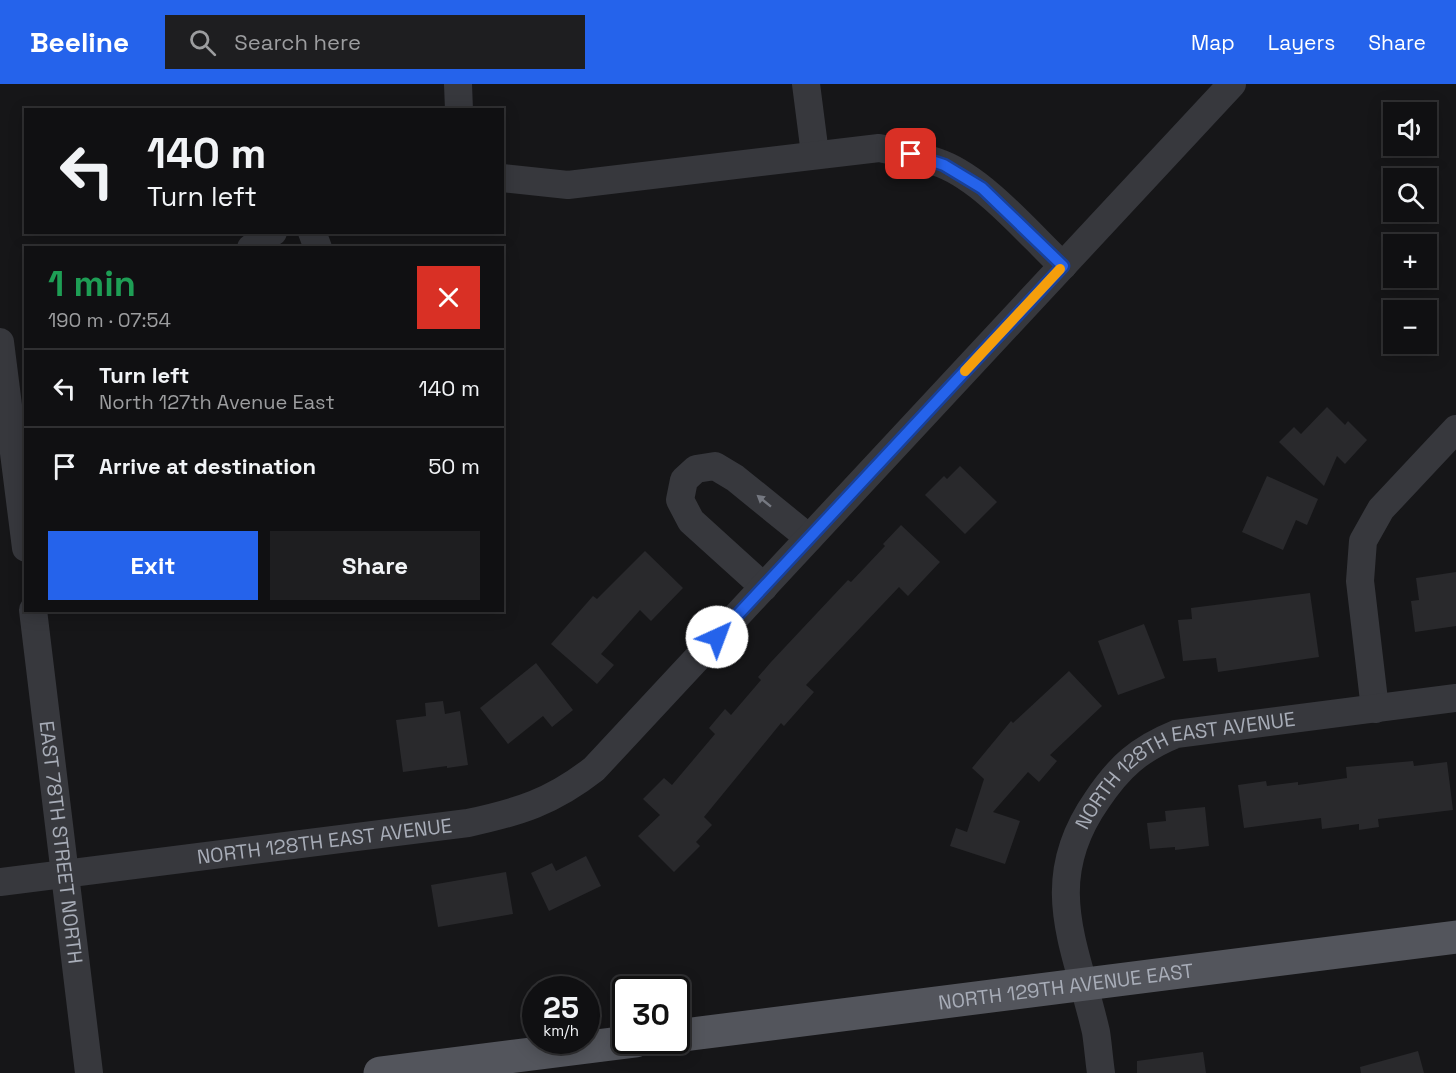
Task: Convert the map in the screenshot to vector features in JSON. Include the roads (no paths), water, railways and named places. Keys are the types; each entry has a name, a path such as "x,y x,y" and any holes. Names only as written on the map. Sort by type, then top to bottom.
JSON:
{"main road":[{"name":"NORTH 129TH AVENUE EAST","path":"690,1034 1456,937"},
{"path":"380,1073 612,1044"}],"street":[{"path":"458,84 459,108"},
{"path":"806,84 815,154"},
{"name":"NORTH 128TH EAST AVENUE","path":"0,882 468,823 511,814 541,803 571,787 594,770 1232,84"},
{"path":"504,178 568,185 879,148 911,154 944,165 982,188 1063,266"},
{"path":"254,246 270,234"},
{"path":"0,342 11,406 24,529"},
{"path":"1375,709 1360,581 1363,541 1381,509 1456,429"},
{"path":"764,587 691,520 680,500 684,480 696,469 715,466 735,478 809,538"},
{"name":"EAST 78TH STREET NORTH","path":"33,612 89,1073"},
{"name":"NORTH 128TH EAST AVENUE","path":"1101,1073 1096,1033 1069,933 1065,897 1070,853 1077,832 1113,776 1155,742 1176,734 1456,698"}]}
